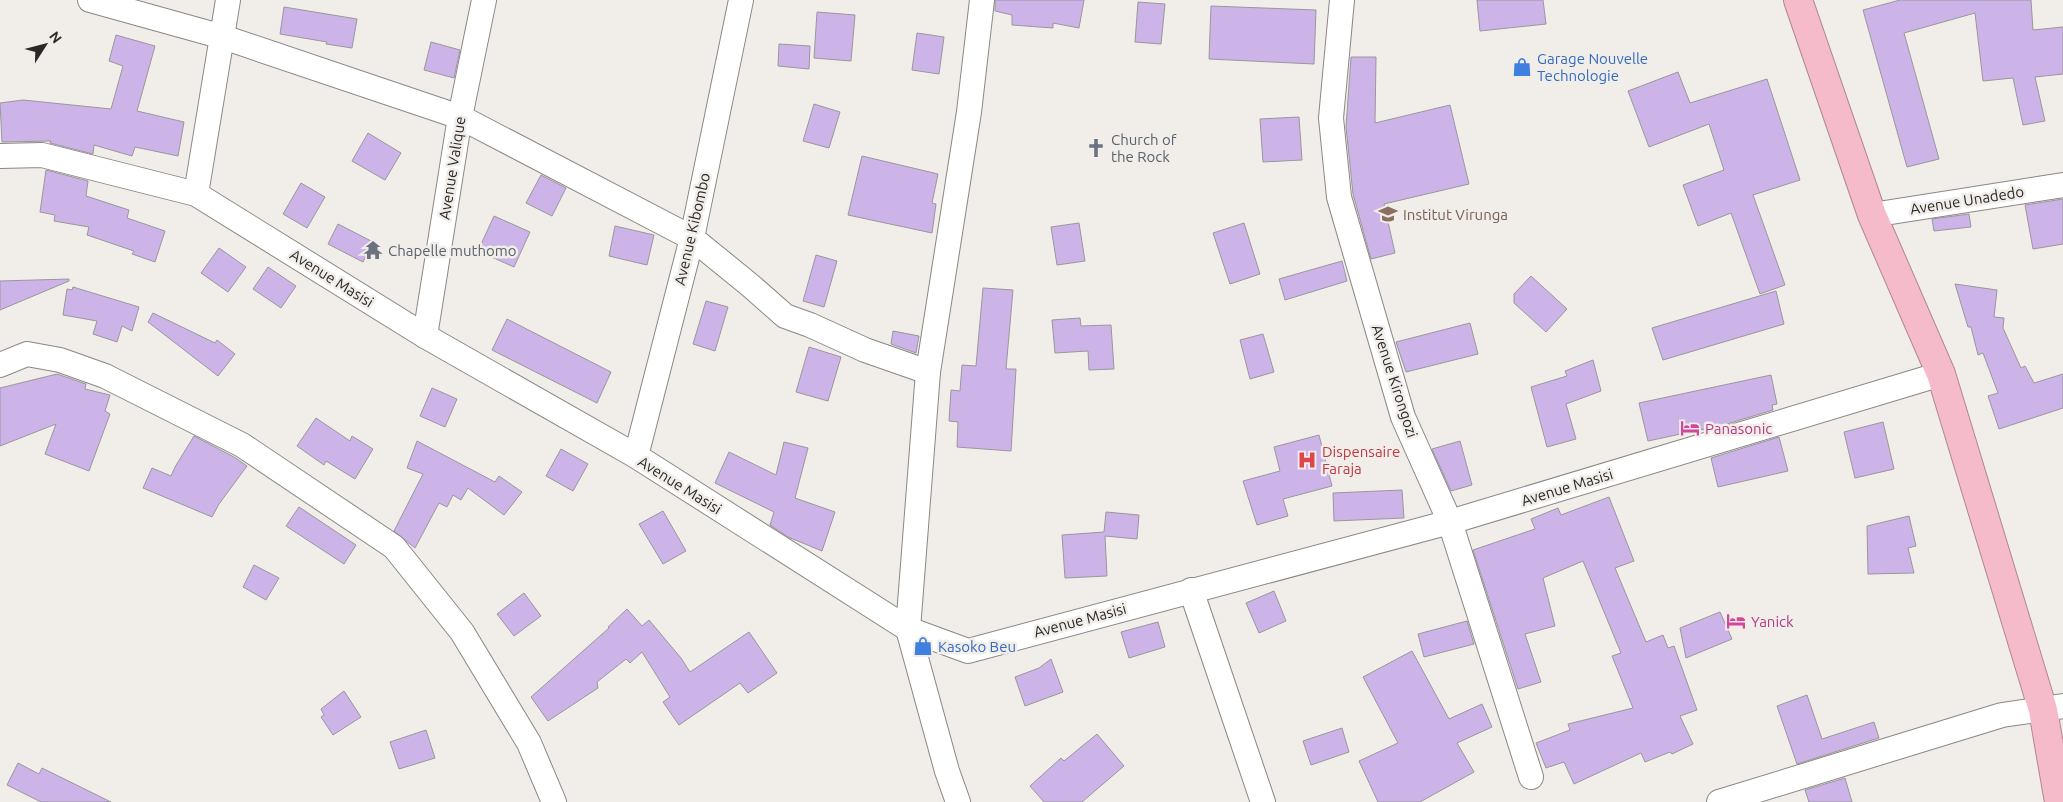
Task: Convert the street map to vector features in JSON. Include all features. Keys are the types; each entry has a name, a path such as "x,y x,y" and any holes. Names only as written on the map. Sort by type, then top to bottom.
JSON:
{"highway":[{"path":"1798,0 1872,215 1941,374 2053,708 2059,802"}],"street":[{"path":"90,0 223,37 460,117 692,238 786,316 810,324 865,350 928,372"},
{"path":"196,194 228,0"},
{"name":"Avenue Valique","path":"425,336 460,117 484,0"},
{"name":"Avenue Kibombo","path":"636,456 692,238 740,0"},
{"path":"958,802 947,772 908,629 928,372 969,112 982,0"},
{"name":"Avenue Kirongozi","path":"1342,0 1330,118 1339,197 1403,417 1450,522 1531,778"},
{"name":"Avenue Masisi","path":"0,156 42,155 196,194 425,336 636,456 908,629 968,651 1450,522 1941,374"},
{"name":"Avenue Unadedo","path":"1872,215 2063,185"},
{"path":"0,365 27,354 60,360 106,376 242,445 394,547 462,632 529,744 554,802"},
{"path":"1191,590 1263,802"},
{"path":"1720,802 2002,715 2053,708"}],"building":[{"path":"995,0 1084,0 1079,28 1053,23 1053,28 1012,25 1012,15 995,11"},
{"path":"1477,0 1543,0 1546,24 1480,31"},
{"path":"1900,0 2031,0 2033,30 2063,27 2063,74 2035,77 2045,121 2023,125 2013,78 1983,81 1975,13 1904,33 1939,159 1907,167 1863,10"},
{"path":"1138,2 1165,4 1161,44 1135,42"},
{"path":"1211,6 1316,10 1314,64 1209,59"},
{"path":"284,7 357,19 352,48 280,34"},
{"path":"817,12 855,15 851,61 814,58"},
{"path":"917,33 944,37 939,74 912,70"},
{"path":"116,35 155,46 137,111 184,122 178,156 135,147 132,156 94,145 93,154 50,143 51,141 2,142 0,103 23,100 111,109 123,66 109,61"},
{"path":"431,42 460,50 454,78 424,70"},
{"path":"779,44 810,46 809,69 778,66"},
{"path":"1351,57 1376,57 1375,123 1450,105 1469,184 1384,204 1395,253 1371,259 1353,194 1346,127"},
{"path":"1678,72 1690,103 1767,79 1800,180 1753,195 1785,285 1760,294 1731,213 1698,226 1683,185 1724,170 1709,124 1649,147 1628,91"},
{"path":"814,104 840,112 829,148 803,141"},
{"path":"1299,117 1302,160 1263,162 1260,119"},
{"path":"368,133 401,153 385,180 352,161"},
{"path":"862,156 938,174 932,203 936,204 932,233 848,215"},
{"path":"46,170 88,181 86,196 129,210 127,218 165,231 155,262 132,254 134,251 87,235 89,227 54,221 55,215 40,212"},
{"path":"541,175 566,188 552,216 526,203"},
{"path":"301,183 325,197 307,228 283,214"},
{"path":"2063,199 2063,244 2033,249 2025,205"},
{"path":"1969,214 1971,227 1934,231 1932,219"},
{"path":"494,216 530,232 514,267 478,251"},
{"path":"1079,223 1085,261 1057,265 1051,227"},
{"path":"1244,223 1260,274 1230,284 1213,233"},
{"path":"338,224 373,242 363,262 328,244"},
{"path":"615,226 654,235 647,265 609,256"},
{"path":"219,248 246,267 228,292 201,273"},
{"path":"816,255 837,261 824,307 803,301"},
{"path":"1342,261 1347,281 1285,300 1279,279"},
{"path":"268,267 296,286 281,308 253,289"},
{"path":"1531,276 1567,309 1546,332 1514,303 1514,294"},
{"path":"69,279 69,281 0,310 0,281"},
{"path":"1955,284 1997,290 1994,317 2004,318 2003,328 2021,368 2025,366 2034,383 2063,374 2063,408 1999,429 1988,396 1998,393 1983,353 1978,355 1971,327 1968,327"},
{"path":"73,287 139,307 132,331 122,326 117,342 93,334 97,321 63,315 67,289 72,290"},
{"path":"983,288 1013,290 1006,369 1016,369 1011,451 957,447 958,422 949,421 951,390 960,391 962,365 976,366"},
{"path":"1776,291 1784,324 1663,360 1652,328"},
{"path":"706,301 728,307 715,351 693,344"},
{"path":"153,313 215,343 217,340 235,354 218,376 148,322"},
{"path":"1080,318 1081,326 1111,325 1114,369 1089,370 1088,351 1055,353 1052,320"},
{"path":"507,319 611,372 597,403 492,350"},
{"path":"1470,323 1478,354 1406,372 1396,342"},
{"path":"893,331 919,336 916,353 891,344"},
{"path":"1263,334 1274,372 1250,379 1240,340"},
{"path":"809,347 841,357 828,401 796,392"},
{"path":"1593,360 1601,391 1566,404 1576,439 1547,447 1531,387 1567,376 1565,371"},
{"path":"57,374 86,384 85,389 110,395 105,411 110,414 89,471 45,454 56,424 0,446 0,388"},
{"path":"1771,375 1777,404 1772,405 1773,410 1704,431 1704,429 1648,441 1639,403"},
{"path":"432,388 457,399 445,427 420,416"},
{"path":"316,418 350,441 352,436 373,449 355,479 326,461 324,465 297,446"},
{"path":"1883,422 1894,469 1855,478 1844,432"},
{"path":"1319,435 1332,486 1283,499 1288,516 1257,525 1243,481 1280,471 1274,447"},
{"path":"194,436 247,466 219,504 212,517 143,488 152,468 171,476"},
{"path":"1779,437 1788,471 1718,487 1711,458"},
{"path":"417,441 495,482 499,476 522,492 504,515 468,488 461,500 453,495 447,507 439,503 415,548 394,531 423,474 407,468"},
{"path":"1460,441 1472,485 1451,491 1432,449"},
{"path":"784,442 808,448 795,498 835,512 822,551 788,537 770,525 774,512 715,483 729,452 776,475"},
{"path":"561,449 588,464 573,491 546,476"},
{"path":"1402,490 1404,518 1334,521 1333,493"},
{"path":"1609,497 1634,561 1615,568 1646,642 1663,635 1668,648 1674,646 1697,710 1680,716 1693,744 1672,754 1670,752 1645,762 1641,753 1574,784 1564,762 1546,768 1536,743 1570,730 1568,724 1633,708 1612,656 1621,653 1583,561 1543,578 1555,626 1525,634 1541,682 1518,689 1473,550 1535,529 1531,519 1558,508 1561,515"},
{"path":"299,507 356,545 344,564 286,526"},
{"path":"663,511 686,551 663,564 639,524"},
{"path":"1106,512 1139,515 1137,539 1105,536 1107,576 1065,578 1062,535 1104,532"},
{"path":"1909,516 1916,546 1908,548 1914,573 1868,574 1867,526"},
{"path":"254,565 279,578 266,600 243,587"},
{"path":"1274,591 1286,621 1259,633 1246,603"},
{"path":"524,593 541,616 514,636 497,614"},
{"path":"627,609 642,626 649,620 681,658 690,672 749,632 777,673 748,693 740,683 679,725 663,702 670,697 642,652 630,663 626,659 597,682 598,688 548,721 531,697 609,628"},
{"path":"1720,612 1732,639 1686,658 1680,628"},
{"path":"1467,621 1474,644 1424,657 1418,634"},
{"path":"1158,622 1165,647 1129,658 1121,632"},
{"path":"1412,651 1449,719 1482,704 1492,727 1457,743 1474,772 1420,802 1378,802 1359,761 1398,743 1363,677"},
{"path":"1051,659 1063,692 1025,706 1015,677 1039,668"},
{"path":"344,691 361,717 333,735 321,717 324,715 321,709"},
{"path":"1807,695 1822,739 1874,722 1879,738 1797,764 1777,706"},
{"path":"1342,728 1349,752 1311,765 1303,741"},
{"path":"426,730 435,758 399,769 390,742"},
{"path":"1097,734 1124,766 1082,802 1044,802 1030,786 1061,758 1064,761"},
{"path":"18,763 39,774 42,768 111,802 41,802 7,785"},
{"path":"1845,778 1852,802 1809,802 1805,790"}],"place":[{"name":"Garage Nouvelle Technologie","path":"1522,67"},
{"name":"Church of the Rock","path":"1096,148"},
{"name":"Institut Virunga","path":"1388,214"},
{"name":"Chapelle muthomo","path":"373,250"},
{"name":"Panasonic","path":"1690,428"},
{"name":"Dispensaire Faraja","path":"1307,460"},
{"name":"Yanick","path":"1736,621"},
{"name":"Kasoko Beu","path":"923,646"}]}
